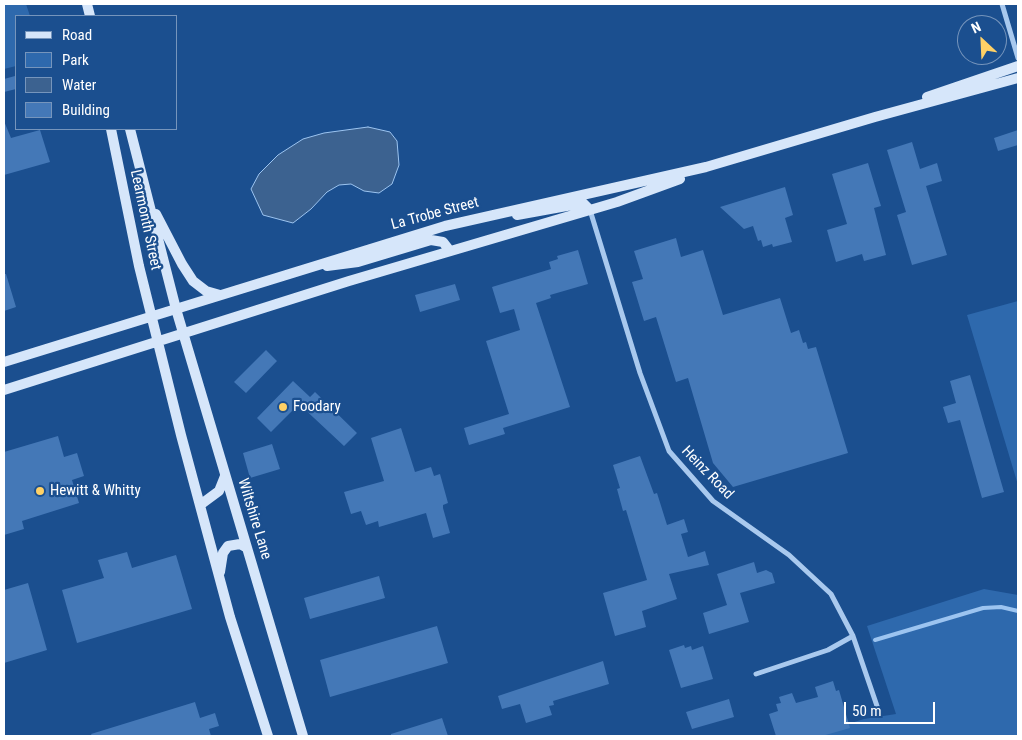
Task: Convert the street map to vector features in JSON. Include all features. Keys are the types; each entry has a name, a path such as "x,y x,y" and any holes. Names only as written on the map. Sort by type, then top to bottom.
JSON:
{"main road":[{"name":"La Trobe Street","path":"875,117 960,84 1018,66"},
{"name":"La Trobe Street","path":"4,362 408,237 493,214 706,168 875,117 1018,78"},
{"name":"Learmonth Street","path":"111,130 151,317"},
{"name":"Learmonth Street","path":"130,130 176,309"},
{"name":"La Trobe Street","path":"4,390 375,273 590,210 652,190 706,168"},
{"path":"148,198 182,264 193,281 206,291 221,295"},
{"path":"493,214 523,214 583,204 590,210"},
{"path":"309,268 344,265 368,260 431,240 443,242 450,251"},
{"path":"368,260 375,273"},
{"name":"Wiltshire Lane","path":"176,309 303,736"},
{"path":"151,317 220,578 268,736"},
{"path":"200,505 218,491 225,476"},
{"path":"220,578 221,562 226,548 237,544 247,548"}],"street":[{"path":"1002,4 1018,58"},
{"name":"Heinz Road","path":"590,210 640,373 669,451 712,501 789,555 831,594 853,636 877,706"},
{"path":"756,674 828,650 853,636"}],"green space":[{"path":"4,4 26,4 30,15 15,15 15,66 4,69"},
{"path":"1018,301 1018,485 967,315"},
{"path":"984,589 1018,595 1018,736 810,736 864,719 896,714 867,626"}],"water":[{"path":"368,127 390,132 397,141 399,165 392,184 379,193 364,191 351,184 339,185 327,192 311,209 293,223 263,215 251,189 259,174 278,155 303,139 324,133"}],"building":[{"path":"15,76 15,89 4,92 4,79"},
{"path":"4,121 11,138 40,130 50,162 4,175"},
{"path":"1018,130 1018,145 998,151 994,138"},
{"path":"912,142 920,169 937,163 942,181 926,186 947,255 912,265 897,215 906,212 887,150"},
{"path":"868,163 881,206 874,208 886,255 864,261 862,254 836,262 827,230 847,224 832,174"},
{"path":"785,187 793,215 785,218 792,242 773,247 772,244 763,247 761,240 758,241 753,226 744,229 720,207"},
{"path":"676,238 681,257 703,250 723,315 780,298 791,333 799,330 803,343 806,342 808,349 816,347 848,453 733,487 713,463 688,378 676,382 656,317 644,321 632,282 643,279 634,251"},
{"path":"578,250 588,284 550,295 551,298 536,303 570,407 503,428 505,434 469,445 464,428 509,414 486,341 520,330 514,309 500,313 492,287 551,269 549,262 558,259 557,256"},
{"path":"4,274 6,274 16,307 4,311"},
{"path":"455,284 460,300 420,312 415,295"},
{"path":"266,350 277,361 246,393 234,382"},
{"path":"970,375 1004,492 982,498 960,420 948,423 943,407 956,403 950,381"},
{"path":"293,381 310,397 315,392 357,433 344,446 299,404 271,432 257,418"},
{"path":"401,428 415,472 431,467 434,476 440,474 448,503 443,505 443,508 450,533 433,538 426,513 379,527 378,521 366,525 361,511 351,514 344,492 384,481 371,438"},
{"name":"Hewitt & Whitty","path":"58,436 64,457 77,453 84,476 72,480 79,503 22,521 24,529 4,535 4,452"},
{"path":"272,444 280,469 250,478 243,453"},
{"path":"640,456 654,494 657,493 667,525 684,519 688,532 681,534 688,557 705,551 709,565 669,574 677,599 642,611 646,627 615,636 603,593 647,580 626,510 623,511 617,489 620,488 613,465"},
{"path":"127,552 132,568 176,555 192,609 77,643 62,590 104,578 98,560"},
{"path":"754,562 757,573 766,570 772,573 775,583 740,593 749,622 709,634 703,613 727,605 717,574"},
{"path":"379,576 385,598 310,619 304,598"},
{"path":"28,583 47,650 4,663 4,590"},
{"path":"437,626 448,663 330,697 320,660"},
{"path":"684,645 685,648 691,646 692,650 703,646 713,679 681,688 669,650"},
{"path":"603,661 609,684 553,701 554,705 549,706 552,715 526,723 520,704 502,709 498,696"},
{"path":"833,681 836,691 839,690 850,728 822,736 776,736 769,714 778,711 776,704 781,703 779,697 792,693 796,703 818,697 815,687"},
{"path":"729,699 734,717 692,729 686,712"},
{"path":"195,702 200,718 215,713 219,726 209,729 211,736 92,736 91,734"},
{"path":"442,718 448,736 391,736 391,734"}],"waterway":[{"path":"875,640 983,608 1001,607 1018,611"}],"place":[{"name":"Foodary","path":"283,407"},
{"name":"Hewitt & Whitty","path":"40,491"}]}
